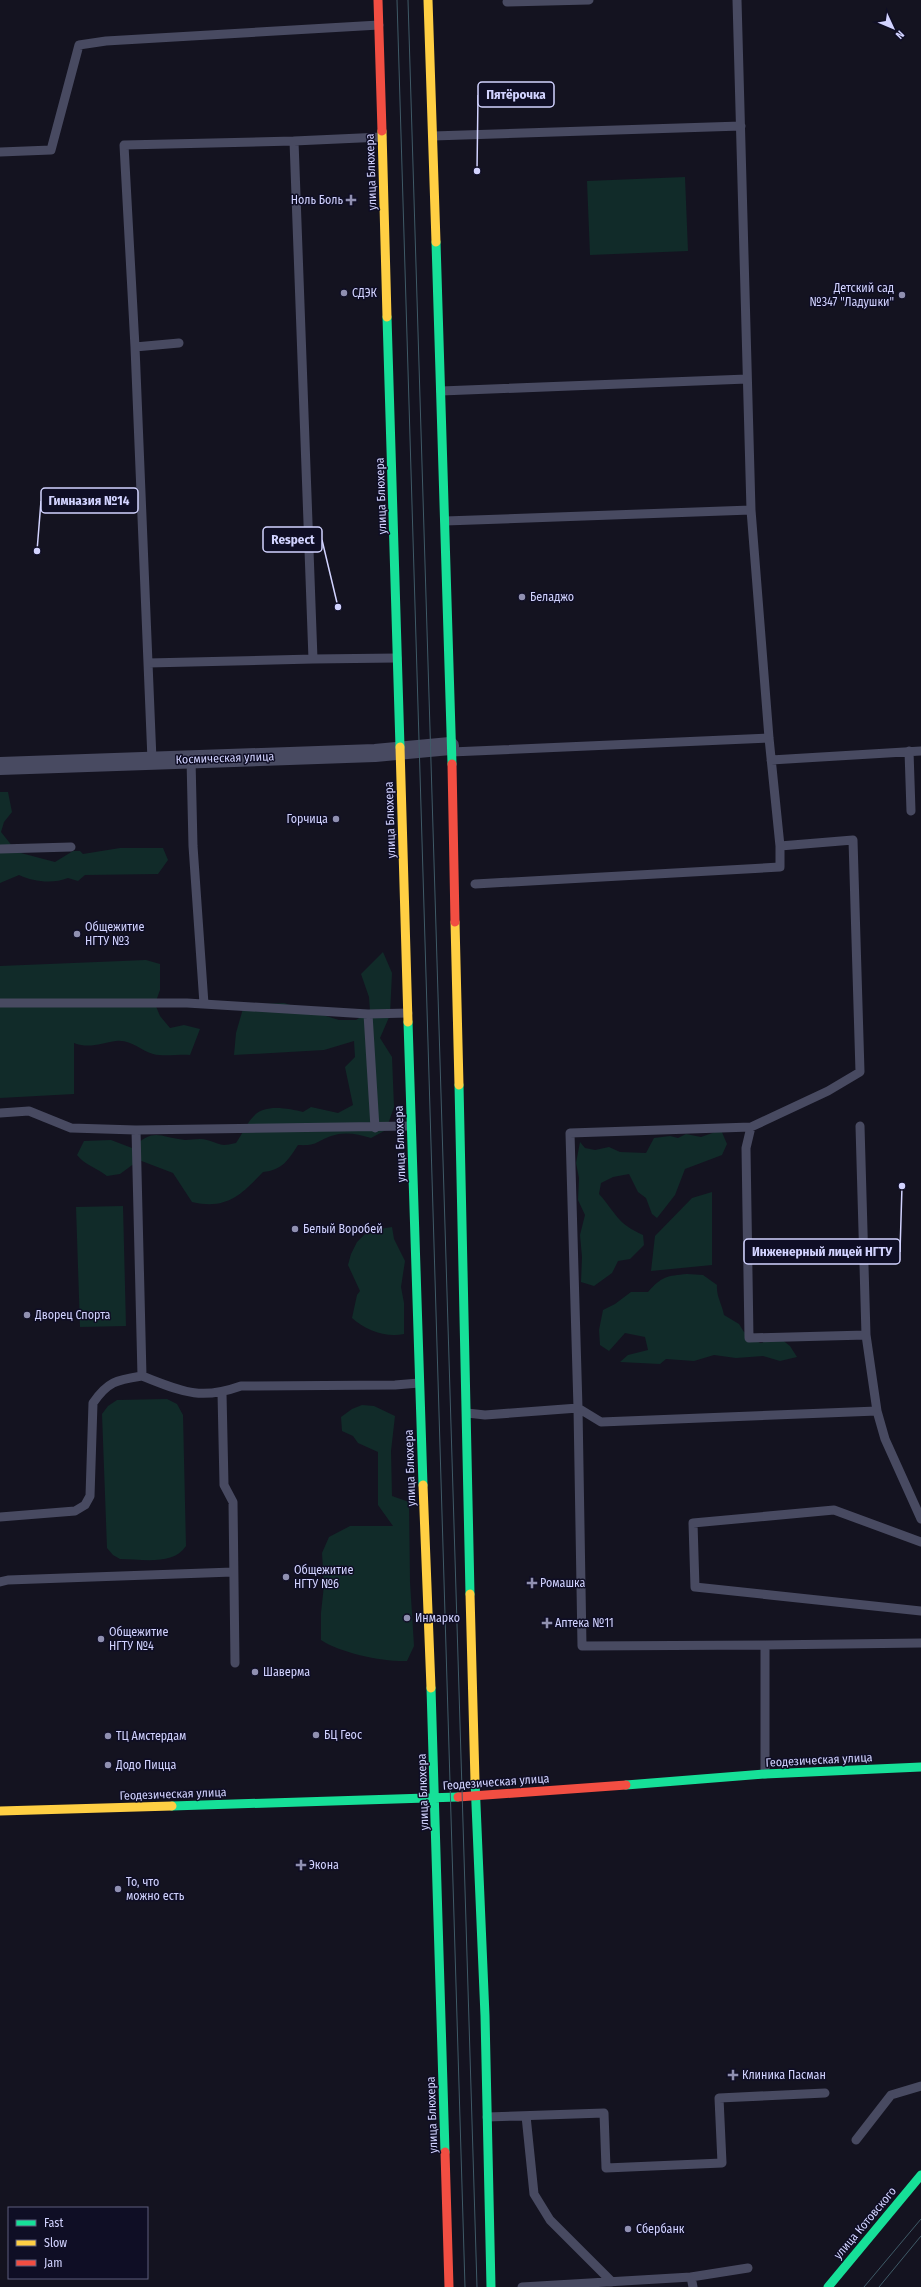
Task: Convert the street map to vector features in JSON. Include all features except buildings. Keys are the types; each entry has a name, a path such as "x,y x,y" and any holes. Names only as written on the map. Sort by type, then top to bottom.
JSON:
{"street":[{"name":"улица Блюхера","path":"378,0 399,751 419,1383 435,1798 449,2287"},
{"path":"428,0 445,521 475,1796 486,2016 491,2287"},
{"name":"Космическая улица","path":"0,766 451,749"},
{"name":"Геодезическая улица","path":"0,1811 435,1798 765,1774 921,1767"},
{"name":"улица Котовского","path":"828,2287 921,2175"}],"lane":[{"path":"507,2 589,0"},
{"path":"475,884 780,867 780,846 769,738 751,510 737,0"},
{"path":"0,152 51,150 79,45 106,41 379,25"},
{"path":"433,136 740,126"},
{"path":"152,760 135,347 124,145 294,141 382,137"},
{"path":"294,141 314,659"},
{"path":"135,347 179,343"},
{"path":"441,391 747,378"},
{"path":"445,521 751,510"},
{"path":"148,664 397,658"},
{"path":"451,749 769,738"},
{"path":"909,751 911,811"},
{"path":"771,760 921,751"},
{"path":"191,759 193,846 204,1004"},
{"path":"780,846 853,840 860,1072 828,1092 751,1127 570,1133 578,1408 582,1646 921,1643"},
{"path":"0,850 71,848"},
{"path":"0,1003 204,1004 368,1014 408,1013"},
{"path":"368,1014 375,1128"},
{"path":"0,1113 29,1111 71,1128 136,1130 375,1128 411,1126"},
{"path":"860,1126 866,1335 877,1411 885,1439 921,1519"},
{"path":"751,1127 746,1148 749,1338 866,1335"},
{"path":"136,1130 142,1376"},
{"path":"0,1517 75,1511 85,1505 90,1496 93,1403 102,1390 114,1381 142,1376 188,1393 222,1393 241,1386 395,1385 419,1383"},
{"path":"222,1393 224,1485 234,1502 233,1572 235,1663"},
{"path":"467,1413 485,1415 578,1408 601,1422 877,1411"},
{"path":"921,1542 834,1510 693,1523 695,1587 921,1611"},
{"path":"0,1582 8,1580 233,1572"},
{"path":"765,1645 765,1774"},
{"path":"856,2140 891,2095 921,2086"},
{"path":"487,2117 604,2113 606,2168 722,2163 719,2098 825,2093"},
{"path":"526,2116 534,2194 550,2220 612,2282"},
{"path":"522,2287 691,2277 748,2268"},
{"path":"691,2277 693,2287"}],"green space":[{"path":"685,177 688,251 590,255 587,181"},
{"path":"0,792 8,792 12,812 4,822 1,832 17,852 55,862 73,851 80,851 83,854 120,848 163,848 168,860 158,874 85,875 78,881 68,878 50,882 37,881 19,875 0,883"},
{"path":"383,952 392,973 390,1015 380,1038 392,1057 394,1107 386,1130 371,1138 346,1133 336,1134 313,1144 298,1145 288,1160 280,1167 263,1172 248,1188 232,1199 215,1204 192,1202 173,1173 139,1160 120,1174 107,1176 77,1155 84,1141 111,1140 132,1148 146,1137 152,1135 185,1140 204,1139 223,1145 236,1143 246,1126 258,1113 263,1110 277,1108 303,1112 311,1107 338,1113 353,1105 345,1067 355,1057 354,1041 324,1050 234,1055 236,1033 244,1005 284,1003 339,1020 356,1020 370,1011 369,997 361,974"},
{"path":"146,960 160,964 160,990 155,1004 160,1016 170,1028 184,1025 200,1029 190,1055 153,1054 131,1043 121,1041 90,1046 74,1043 74,1094 0,1098 0,966"},
{"path":"721,1130 727,1144 722,1155 685,1169 675,1195 657,1218 652,1214 646,1198 638,1192 629,1174 613,1177 601,1183 599,1194 622,1222 634,1231 643,1235 644,1245 630,1259 618,1261 612,1273 594,1286 581,1282 582,1257 580,1235 585,1215 578,1200 579,1178 576,1163 580,1142 585,1148 595,1150 609,1147 620,1152 646,1153 654,1138 670,1136 678,1138 686,1134 701,1137"},
{"path":"712,1192 712,1265 651,1271 655,1236 692,1198"},
{"path":"123,1206 126,1326 80,1327 76,1207"},
{"path":"392,1227 394,1239 405,1261 401,1287 404,1303 404,1334 397,1335 376,1332 363,1326 352,1318 357,1295 360,1291 348,1265 351,1254 357,1242 368,1231"},
{"path":"674,1275 703,1275 717,1285 717,1293 724,1315 739,1324 744,1332 760,1343 781,1339 790,1346 797,1357 780,1361 763,1356 736,1358 714,1355 694,1361 666,1359 660,1364 620,1362 628,1355 648,1350 645,1337 625,1333 609,1351 600,1345 599,1330 603,1310 615,1304 631,1292 648,1292 657,1283 665,1278"},
{"path":"167,1399 177,1404 183,1415 186,1546 180,1552 165,1559 120,1559 113,1555 107,1548 102,1414 108,1406 117,1400"},
{"path":"362,1405 374,1406 395,1416 391,1451 392,1496 409,1502 410,1582 414,1646 407,1661 387,1660 362,1656 339,1649 321,1640 321,1613 324,1585 322,1553 329,1537 350,1526 393,1526 378,1505 378,1452 358,1443 353,1436 342,1431 341,1417 352,1409"}],"tram line":[{"path":"397,0 465,2287"},
{"path":"408,0 477,2287"},
{"path":"864,2287 921,2219"},
{"path":"879,2287 921,2236"}],"traffic: fast":[{"path":"436,242 452,764"},
{"path":"387,317 400,747"},
{"path":"408,1022 423,1485"},
{"path":"459,1085 470,1594"},
{"path":"431,1688 445,2152"},
{"path":"626,1785 765,1774 921,1767"},
{"path":"475,1781 485,2016 491,2287"},
{"path":"172,1806 458,1797"},
{"path":"828,2287 921,2175"}],"traffic: slow":[{"path":"428,0 436,242"},
{"path":"382,131 387,317"},
{"path":"400,747 408,1022"},
{"path":"455,922 459,1085"},
{"path":"423,1485 431,1688"},
{"path":"470,1594 475,1781"},
{"path":"0,1811 172,1806"}],"traffic: jam":[{"path":"378,0 382,131"},
{"path":"452,764 455,922"},
{"path":"458,1797 626,1785"},
{"path":"445,2152 449,2287"}],"place":[{"name":"Пятёрочка","path":"477,171"},
{"name":"Ноль Боль","path":"351,200"},
{"name":"СДЭК","path":"344,293"},
{"name":"Детский сад №347 \"Ладушки\"","path":"902,295"},
{"name":"Гимназия №14","path":"37,551"},
{"name":"Беладжо","path":"522,597"},
{"name":"Respect","path":"338,607"},
{"name":"Горчица","path":"336,819"},
{"name":"Общежитие НГТУ №3","path":"77,934"},
{"name":"Инженерный лицей НГТУ","path":"902,1186"},
{"name":"Белый Воробей","path":"295,1229"},
{"name":"Дворец Спорта","path":"27,1315"},
{"name":"Общежитие НГТУ №6","path":"286,1577"},
{"name":"Ромашка","path":"532,1583"},
{"name":"Инмарко","path":"407,1618"},
{"name":"Аптека №11","path":"547,1623"},
{"name":"Общежитие НГТУ №4","path":"101,1639"},
{"name":"Шаверма","path":"255,1672"},
{"name":"БЦ Геос","path":"316,1735"},
{"name":"ТЦ Амстердам","path":"108,1736"},
{"name":"Додо Пицца","path":"108,1765"},
{"name":"Экона","path":"301,1865"},
{"name":"То, что можно есть","path":"118,1889"},
{"name":"Клиника Пасман","path":"733,2075"},
{"name":"Сбербанк","path":"628,2229"}]}
